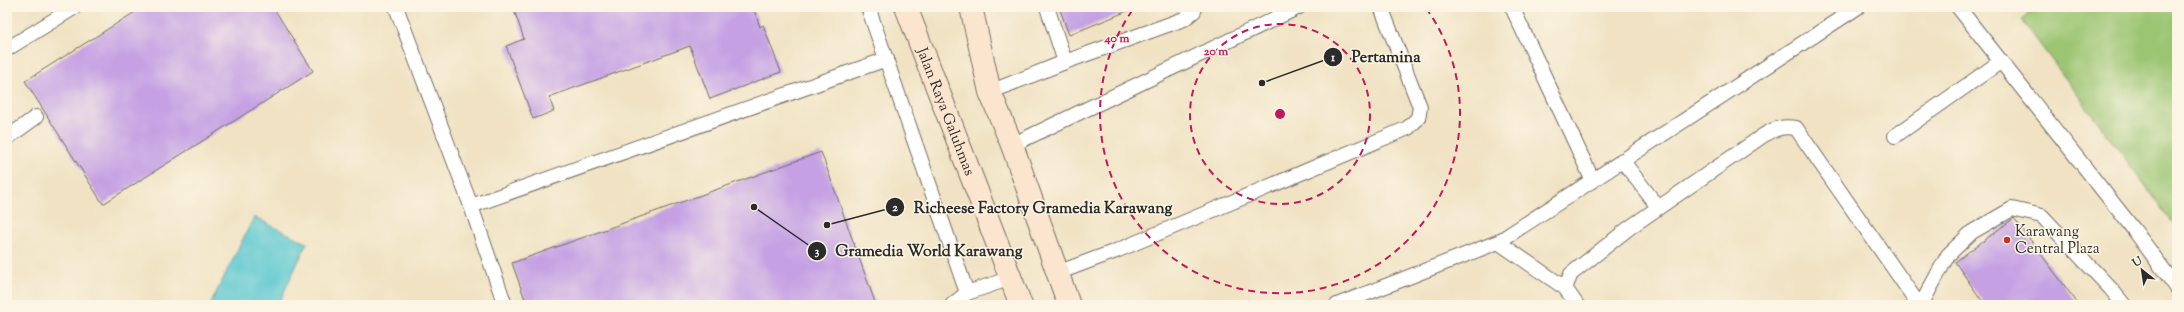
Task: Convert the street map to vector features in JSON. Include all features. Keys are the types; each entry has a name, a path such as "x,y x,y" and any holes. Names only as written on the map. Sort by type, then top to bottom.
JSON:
{"main road":[{"name":"Jalan Raya Galuhmas","path":"906,7 1021,305"},
{"path":"971,7 990,92 1012,145 1069,305"}],"lane":[{"path":"7,49 75,7"},
{"path":"396,7 471,206 505,305"},
{"path":"868,7 967,293"},
{"path":"1047,7 1065,62"},
{"path":"990,92 1065,62 1184,19 1194,11 1195,7"},
{"path":"1012,145 1299,7"},
{"path":"1058,273 1116,251 1408,128 1418,118 1420,107 1381,7"},
{"path":"1512,7 1593,181"},
{"path":"1337,305 1498,242 1858,7"},
{"path":"1958,7 2135,231 2177,288"},
{"path":"471,206 887,59"},
{"path":"1896,136 2000,62"},
{"path":"7,138 36,117"},
{"path":"1565,288 1571,274 1629,228 1778,127 1796,128 1920,305 1948,255 1972,232 2012,209 2042,216 2112,289 2124,305"},
{"path":"1622,160 1658,207"},
{"path":"1498,242 1565,288 1577,305"},
{"path":"952,305 967,293 1011,278"}],"green space":[{"path":"2038,7 2177,7 2177,228 2021,19"}],"water":[{"path":"254,217 307,243 278,305 210,305"}],"building":[{"path":"143,7 273,7 313,71 103,204 25,81"},
{"path":"513,7 753,7 760,27 763,25 781,72 710,99 690,46 549,97 554,111 533,119 506,46 524,39"},
{"path":"1059,7 1135,7 1135,8 1069,35"},
{"path":"821,152 876,305 527,305 512,263"},
{"name":"Karawang Central Plaza","path":"2014,218 2079,305 1985,305 1955,262"}],"place":[{"name":"Pertamina","path":"1262,83"},
{"name":"Gramedia World Karawang","path":"754,207"},
{"name":"Richeese Factory Gramedia Karawang","path":"827,225"},
{"name":"Karawang Central Plaza","path":"2007,240"}]}
